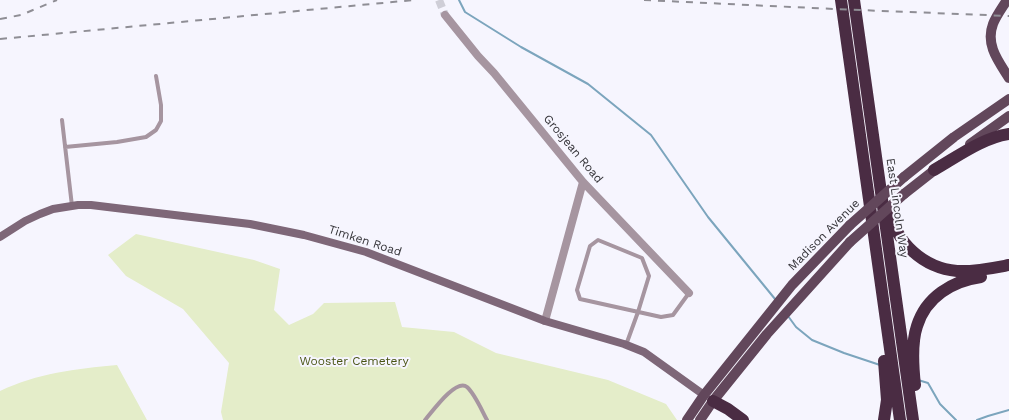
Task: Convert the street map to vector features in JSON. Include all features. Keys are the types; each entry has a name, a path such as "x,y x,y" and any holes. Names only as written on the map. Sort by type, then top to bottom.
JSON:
{"highway":[{"path":"841,0 876,252 892,402 900,420"},
{"name":"East Lincoln Way","path":"854,0 902,344 915,416"},
{"path":"860,0 891,217 895,228 908,247 916,255 933,265 958,271 970,271 1009,265"},
{"path":"934,170 985,141 1009,134"},
{"path":"915,416 914,348 916,327 928,305 936,296 950,286 966,279 1009,273"},
{"path":"708,398 724,416 730,420"},
{"path":"708,398 728,409 743,420"},
{"path":"884,420 892,402"}],"main road":[{"path":"1007,0 993,24 991,31 991,45 993,52 1009,78"},
{"name":"Madison Avenue","path":"700,420 708,398 760,324 792,285 850,225 904,177 954,137 1009,99"},
{"name":"Madison Avenue","path":"687,420 850,242 904,194 934,170 1009,116"}],"street":[{"name":"Grosjean Road","path":"445,14 583,182 689,293"},
{"path":"545,321 583,182"},
{"name":"Timken Road","path":"0,237 25,220 53,209 91,205 250,224 304,235 366,252 545,321 626,345 644,352 708,398"}],"lane":[{"path":"65,147 117,142 146,136 156,130 161,121 161,105 156,76"},
{"path":"62,120 72,206"},
{"path":"626,345 638,312 649,276 642,258 598,240 590,246 577,290 580,299 638,312 661,317 673,315 689,293"},
{"path":"425,420 452,390 462,385 466,386 471,392 487,420"}],"green space":[{"name":"Wooster Cemetery","path":"136,234 254,260 280,269 274,310 289,325 313,314 324,303 395,302 402,327 454,332 496,353 608,380 666,404 677,420 223,420 221,412 229,363 183,309 126,276 108,255"},
{"path":"117,365 147,420 0,420 0,391 43,376 72,370"}],"waterway":[{"path":"459,0 465,12 521,47 588,84 651,135 708,217 775,299"},
{"path":"788,316 796,327 812,340 880,365"},
{"path":"918,380 928,383 940,404 956,420"},
{"path":"977,420 1009,410"}],"tunnel":[{"path":"439,0 445,15"}],"railway":[{"path":"0,19 21,15 57,0"},
{"path":"0,39 414,0"},
{"path":"644,0 1009,16"}]}
